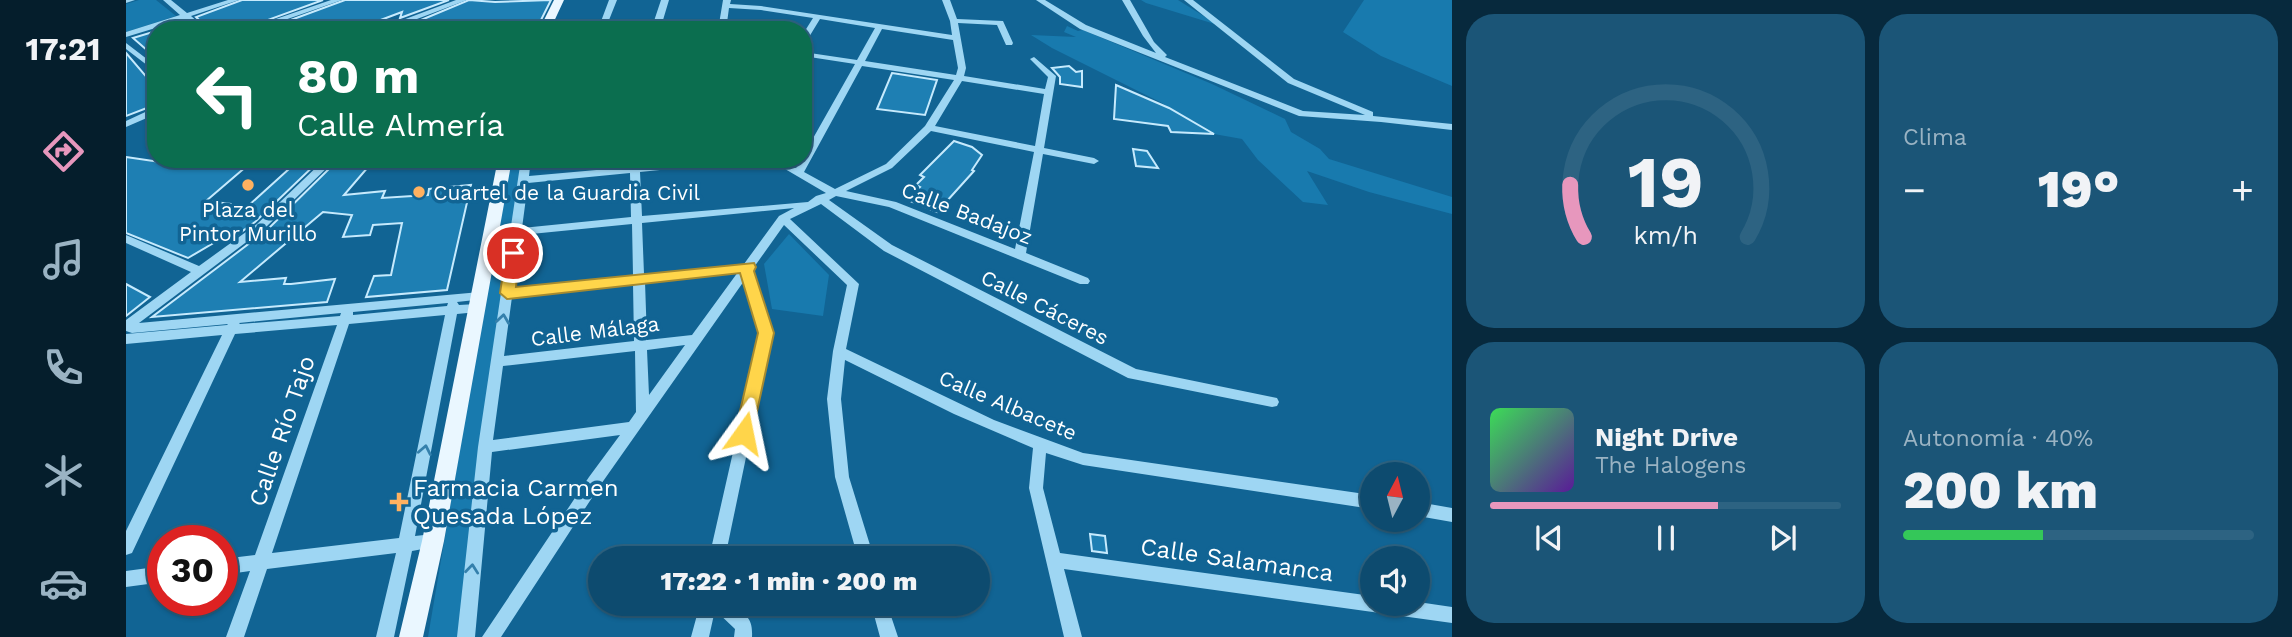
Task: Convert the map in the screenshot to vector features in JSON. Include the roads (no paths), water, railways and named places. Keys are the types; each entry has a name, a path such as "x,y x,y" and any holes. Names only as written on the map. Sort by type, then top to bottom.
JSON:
{"main road":[{"path":"548,21 559,0"},
{"path":"411,637 433,541 503,168"}],"street":[{"path":"167,0 192,21"},
{"path":"169,21 235,0"},
{"path":"275,21 338,0"},
{"path":"391,21 449,0"},
{"path":"399,21 436,4 463,0"},
{"path":"605,21 613,0"},
{"path":"658,21 664,0"},
{"path":"795,13 796,0"},
{"path":"491,637 594,482 783,218 889,166 929,128 959,78 962,68 954,21 946,0"},
{"path":"1126,0 1135,11 1149,44 1184,68"},
{"path":"1188,0 1291,81 1381,119"},
{"path":"1044,2 1083,27 1302,114 1452,127"},
{"path":"723,21 726,3 762,4 795,13 957,38"},
{"path":"812,26 818,17"},
{"path":"954,21 1000,23 1009,43"},
{"path":"812,149 880,26"},
{"path":"126,34 147,28"},
{"path":"126,45 147,62"},
{"path":"812,55 1051,92"},
{"path":"1020,254 1051,92 1052,76 1034,59"},
{"path":"126,124 147,114"},
{"path":"126,131 147,121"},
{"path":"929,128 1094,160"},
{"path":"233,325 132,328 126,325 261,226 322,168"},
{"path":"466,637 485,447 525,168"},
{"path":"523,180 607,168"},
{"path":"635,168 643,415"},
{"name":"Calle Badajoz","path":"791,168 833,192 892,204 1084,281"},
{"path":"799,172 801,168"},
{"path":"516,232 815,201"},
{"name":"Calle Cáceres","path":"815,201 888,248 1133,374 1272,402"},
{"path":"783,218 853,284 839,351 834,399 842,477 862,546"},
{"path":"126,239 200,271"},
{"path":"507,293 748,269"},
{"path":"720,546 766,333 748,269"},
{"path":"126,339 233,325 479,302"},
{"path":"385,637 453,305"},
{"name":"Calle Río Tajo","path":"234,637 347,314"},
{"path":"126,548 233,325"},
{"name":"Calle Málaga","path":"497,362 698,339"},
{"name":"Calle Albacete","path":"839,351 1040,446 1083,459 1360,500"},
{"path":"433,408 458,406"},
{"path":"485,447 634,428"},
{"path":"1040,446 1036,488 1056,559 1073,637"},
{"path":"1430,511 1452,515"},
{"path":"238,565 433,541"},
{"name":"Calle Salamanca","path":"1056,559 1452,615"},
{"path":"126,579 147,576"},
{"path":"700,637 705,616"},
{"path":"734,616 744,625 743,637"},
{"path":"883,616 889,637"}],"place":[{"name":"Plaza del Pintor Murillo","path":"248,185"},
{"name":"Cuartel de la Guardia Civil","path":"419,192"},
{"name":"Farmacia Carmen Quesada López","path":"399,502"}]}
